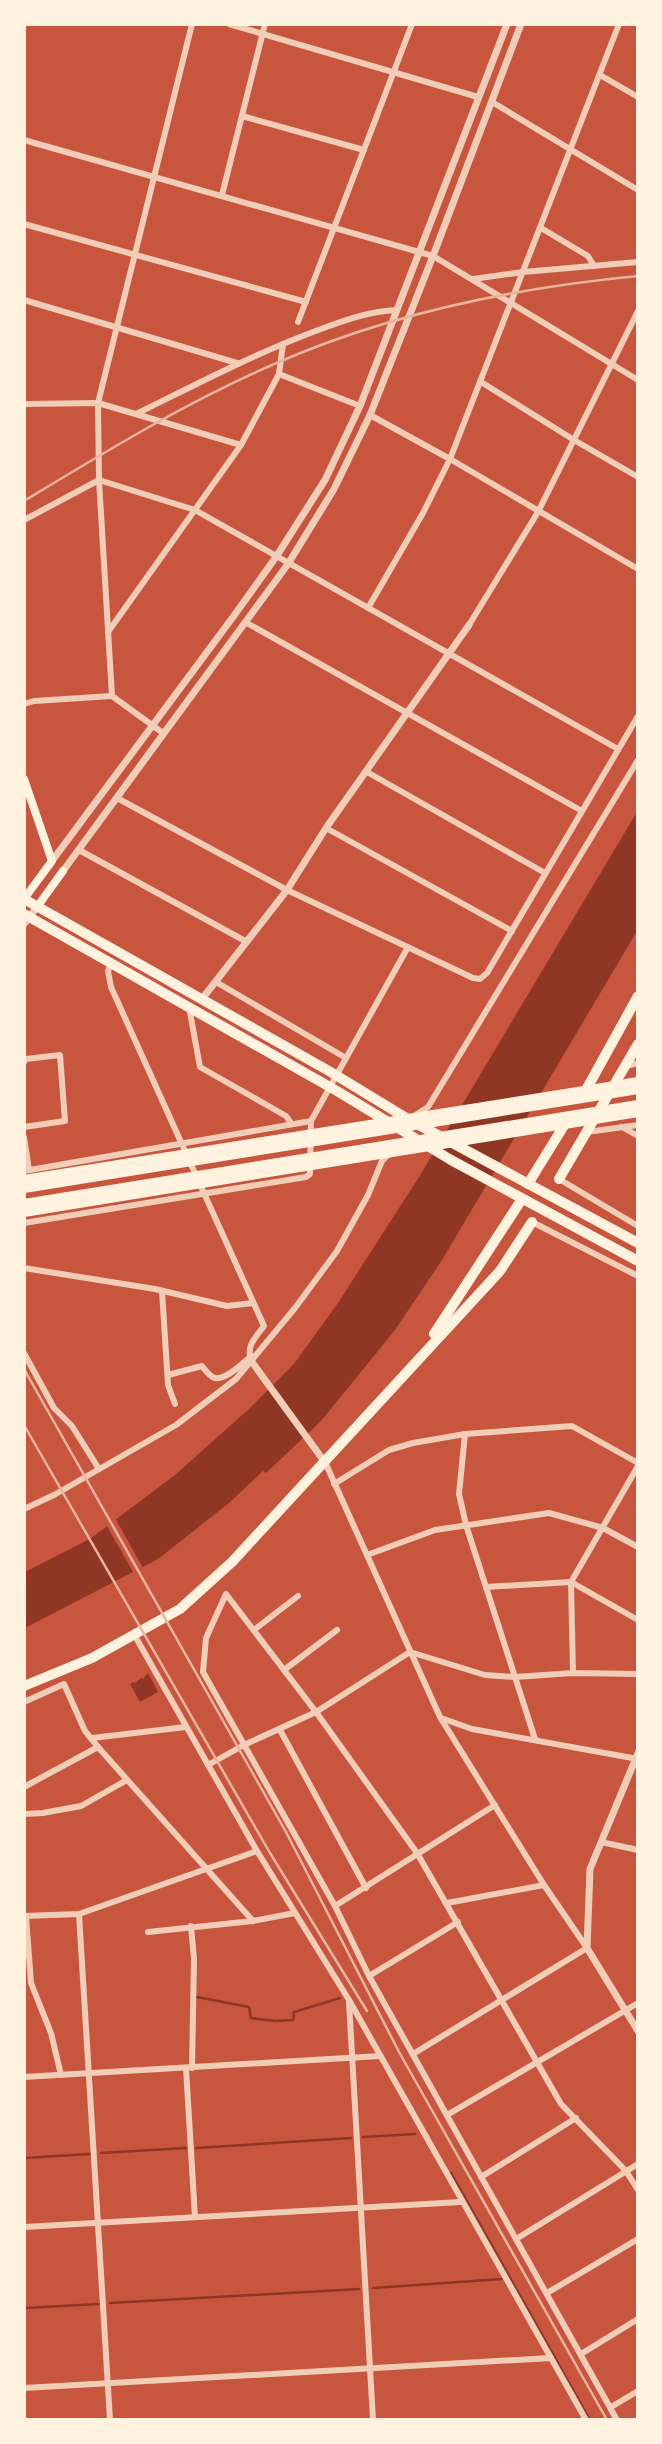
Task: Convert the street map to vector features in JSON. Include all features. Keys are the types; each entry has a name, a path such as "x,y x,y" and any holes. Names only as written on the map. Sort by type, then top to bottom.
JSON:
{"highway":[{"path":"24,1188 638,1089"},
{"path":"24,1204 638,1105"}],"main road":[{"path":"24,779 52,861 24,899 329,1071 408,1119 459,1144 638,1244"},
{"path":"37,907 63,871"},
{"path":"26,918 189,1007 518,1197 638,1261"},
{"path":"591,1089 638,996"},
{"path":"559,1179 583,1127 626,1066 638,1044"},
{"path":"26,1173 79,1171 634,1083"},
{"path":"24,1212 428,1146 459,1144 560,1125 583,1127 638,1112"},
{"path":"525,1182 560,1125"},
{"path":"420,1355 518,1197"},
{"path":"24,1686 92,1658 135,1636 180,1609 232,1562 500,1270 532,1222"}],"street":[{"path":"112,696 99,480 98,402 192,24"},
{"path":"229,24 478,97"},
{"path":"222,195 265,24"},
{"path":"298,322 412,24"},
{"path":"52,861 276,557 325,480 360,406 507,24"},
{"path":"63,871 288,564 334,489 370,415 521,24"},
{"path":"368,608 423,513 450,459 619,24"},
{"path":"600,75 638,97"},
{"path":"492,102 638,190"},
{"path":"242,116 364,150"},
{"path":"24,140 433,256 638,380"},
{"path":"24,225 306,302"},
{"path":"541,228 588,256 594,266"},
{"path":"473,279 638,262"},
{"path":"24,300 237,363"},
{"path":"136,414 237,363 283,344 380,311 397,310"},
{"path":"202,999 287,890 326,828 469,625 538,512 638,312"},
{"path":"108,632 241,445 279,374 283,344"},
{"path":"279,374 360,406"},
{"path":"481,382 638,477"},
{"path":"24,404 98,402 241,445"},
{"path":"370,415 638,569"},
{"path":"24,520 99,480 195,510 618,749"},
{"path":"246,622 582,811"},
{"path":"24,704 112,696 163,733"},
{"path":"117,798 287,890 472,978 480,979 487,973 638,716"},
{"path":"408,1119 428,1107 638,761"},
{"path":"367,772 545,873"},
{"path":"326,828 512,931"},
{"path":"79,850 247,942"},
{"path":"26,918 37,907"},
{"path":"24,1223 306,1177 310,1174 311,1121 408,947"},
{"path":"111,964 108,971 111,987 264,1326 251,1343 251,1360 324,1461 440,1717 638,2031"},
{"path":"216,982 346,1058"},
{"path":"189,1007 200,1068 286,1116 291,1123"},
{"path":"24,1062 26,1059 60,1055 65,1121 24,1127"},
{"path":"626,1066 638,1063"},
{"path":"24,1137 26,1173 311,1121"},
{"path":"583,1127 638,1125"},
{"path":"621,1127 638,1136"},
{"path":"24,1509 176,1425 236,1379 295,1308 337,1251 368,1195 382,1161 391,1152"},
{"path":"559,1179 638,1226"},
{"path":"532,1222 638,1276"},
{"path":"24,1268 162,1291 227,1306 253,1303"},
{"path":"162,1291 168,1385 175,1404"},
{"path":"24,1353 54,1408 72,1426 99,1469"},
{"path":"168,1376 202,1366 216,1378 251,1360"},
{"path":"334,1484 388,1450 413,1443 465,1434 572,1426 638,1465 571,1582 573,1673"},
{"path":"465,1434 459,1494 466,1525 535,1740"},
{"path":"367,1555 435,1530 549,1513 603,1528 638,1547"},
{"path":"486,1587 571,1582 638,1620"},
{"path":"617,2420 369,1976 335,1906 203,1672 206,1638 226,1594 316,1712 417,1853 561,2104 626,2171 638,2190"},
{"path":"254,1630 298,1596"},
{"path":"284,1670 337,1630"},
{"path":"135,1636 257,1851 349,2000 586,2420"},
{"path":"208,1765 316,1712 410,1652 485,1675 638,1674"},
{"path":"24,1702 64,1684 77,1715 98,1747 253,1921"},
{"path":"440,1717 472,1729 637,1757 590,1869 587,1948"},
{"path":"92,1738 186,1727"},
{"path":"280,1730 366,1888"},
{"path":"24,1787 98,1747"},
{"path":"24,1814 81,1806 127,1780"},
{"path":"335,1906 495,1805"},
{"path":"601,1842 638,1850"},
{"path":"61,2075 51,2033 31,1983 25,1916 79,1913 257,1851"},
{"path":"447,1903 544,1885"},
{"path":"79,1913 91,2074 110,2420"},
{"path":"148,1932 253,1921 295,1913"},
{"path":"369,1976 458,1922"},
{"path":"191,1926 194,1959 189,2068 195,2217"},
{"path":"413,2054 587,1948"},
{"path":"349,2000 373,2420"},
{"path":"447,2115 638,2003"},
{"path":"24,2077 380,2056"},
{"path":"481,2176 576,2118"},
{"path":"516,2239 638,2164"},
{"path":"24,2227 461,2202"},
{"path":"547,2293 638,2239"},
{"path":"581,2354 638,2319"},
{"path":"24,2388 551,2358"},
{"path":"611,2407 638,2391"}],"shaded area":[{"path":"637,812 637,931 442,1260 395,1330 321,1421 266,1473 263,1471 229,1503 158,1559 25,1628 25,1572 90,1539 175,1475 250,1408 294,1364 338,1303 419,1177"},
{"path":"148,1673 158,1692 140,1702 130,1684 143,1679"}],"pier":[{"path":"114,1516 144,1570 135,1575 105,1523"}],"waterway":[{"path":"197,1997 249,2007 251,2018 275,2021 293,2020 294,2012 340,1998"},
{"path":"363,2137 415,2134"},
{"path":"196,2148 351,2138"},
{"path":"101,2153 186,2148"},
{"path":"24,2158 90,2154"},
{"path":"451,2173 590,2420"},
{"path":"373,2288 502,2279"},
{"path":"110,2303 359,2289"},
{"path":"24,2308 99,2304"}],"railway":[{"path":"24,501 177,412 272,365 316,347 360,331 451,306 544,288 638,276"},
{"path":"24,1369 286,1832 399,2052 607,2420"},
{"path":"24,1425 270,1853 367,2011"}]}
